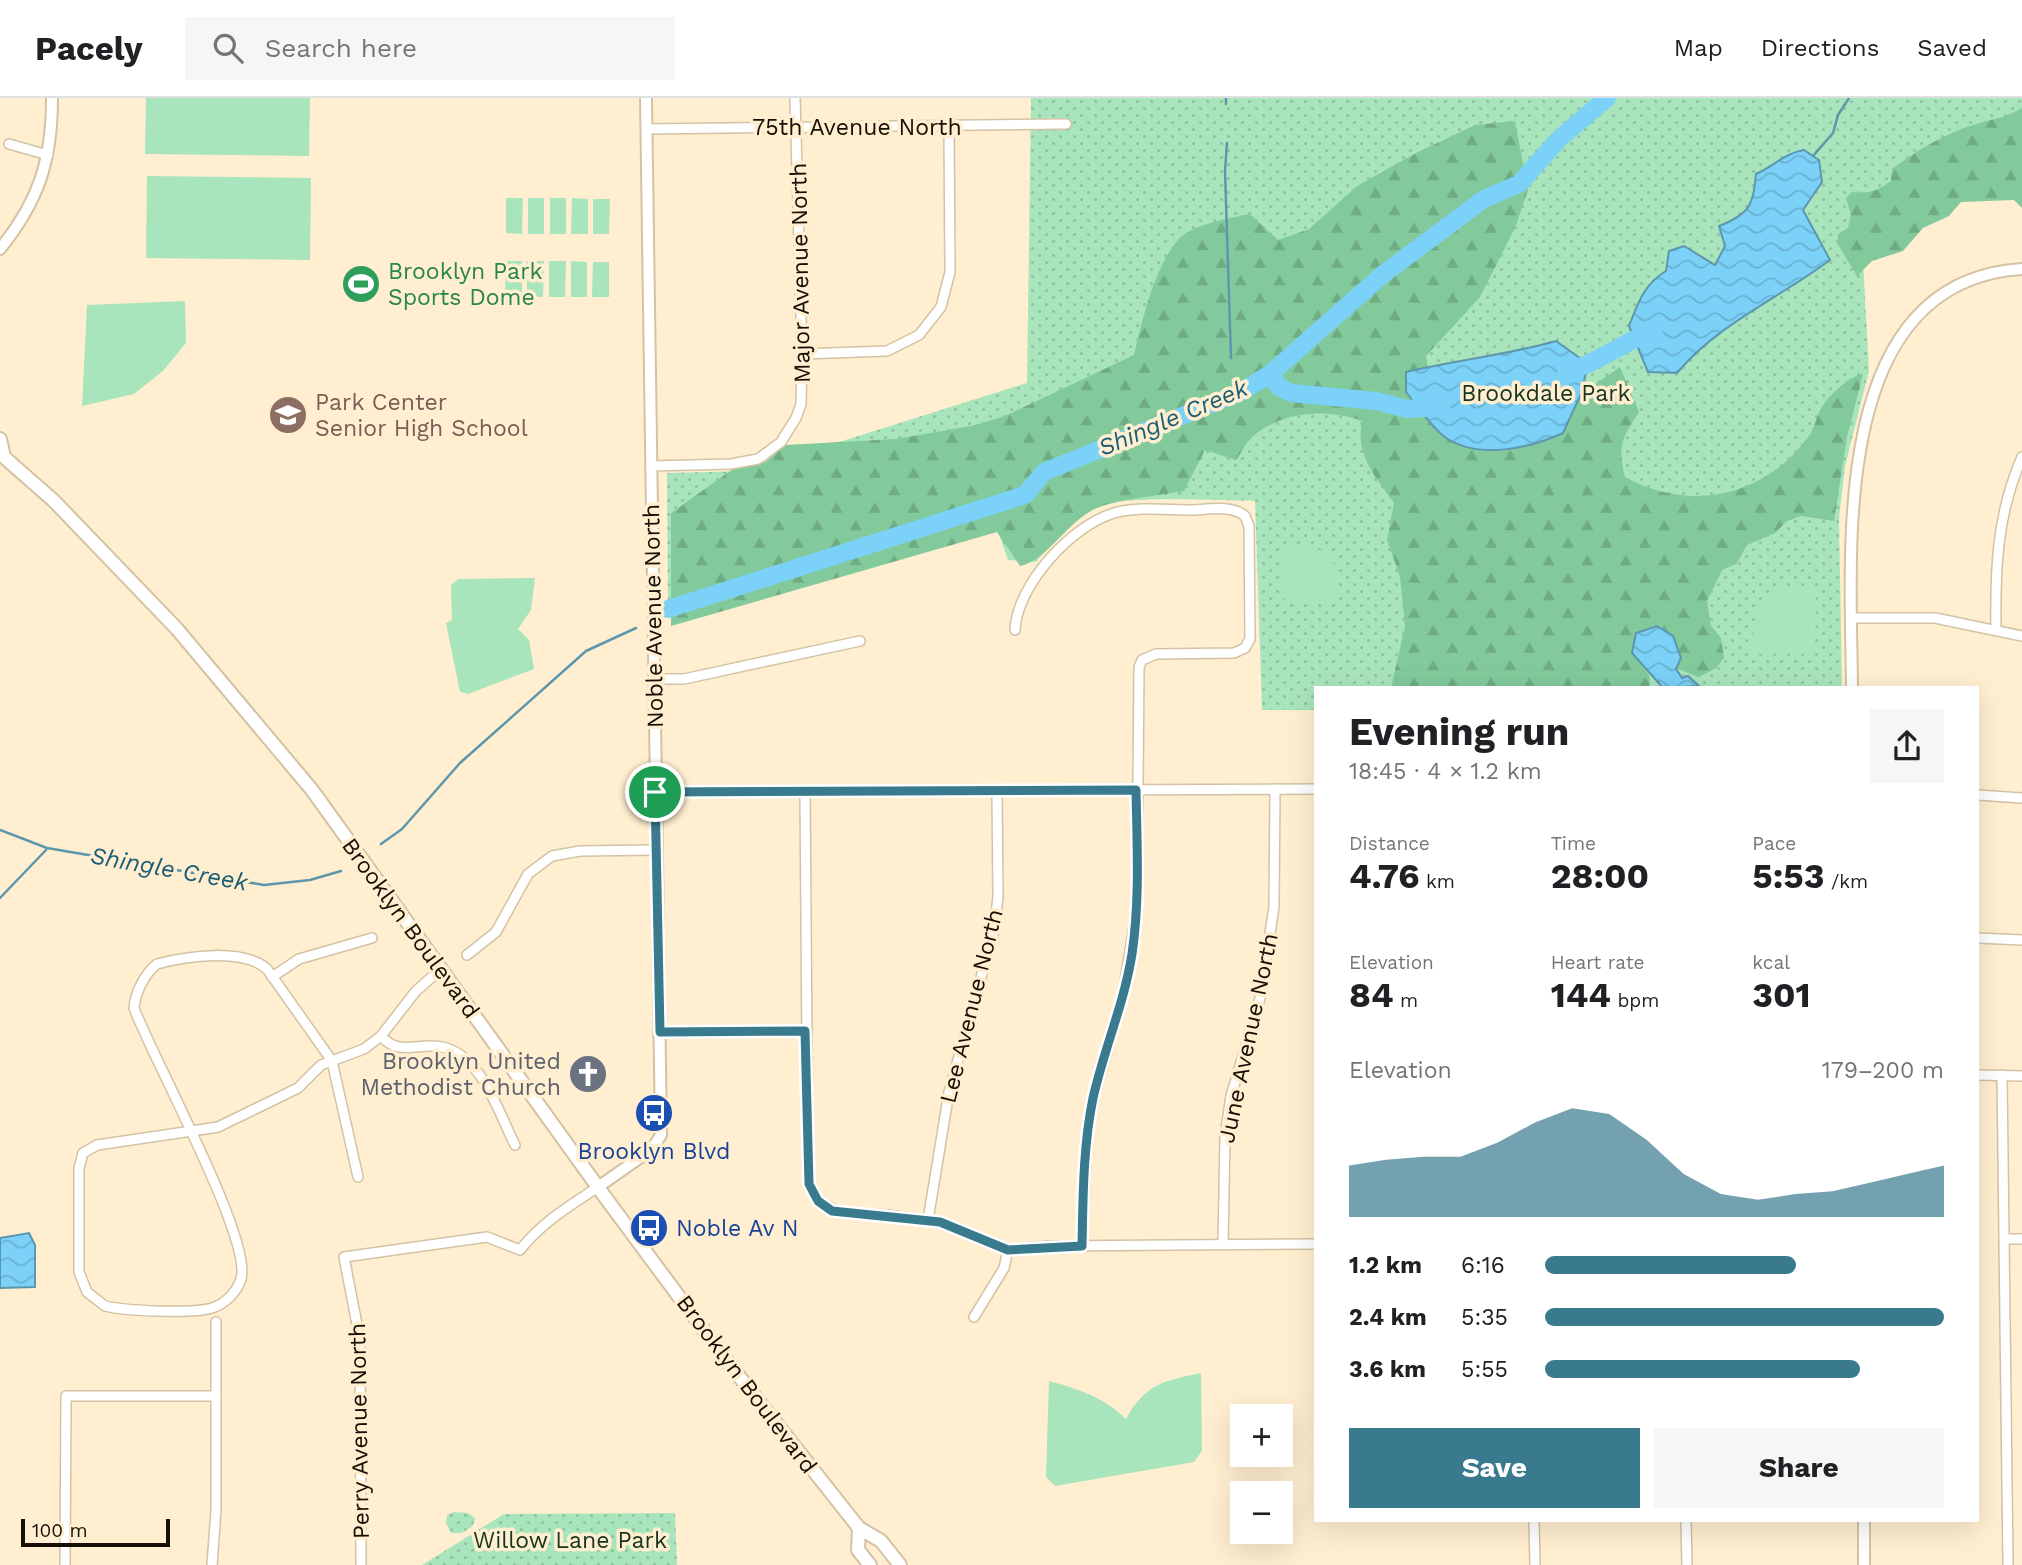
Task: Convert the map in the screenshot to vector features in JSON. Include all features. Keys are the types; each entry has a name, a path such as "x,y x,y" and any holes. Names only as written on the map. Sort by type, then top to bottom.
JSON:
{"main road":[{"name":"Brooklyn Boulevard","path":"0,439 2,457 54,501 215,673 312,790 723,1356 859,1528 881,1541 900,1565"},
{"name":"Brooklyn Boulevard","path":"859,1528 858,1550 870,1565"}],"street":[{"path":"0,249 30,206 41,184 48,155 52,98"},
{"name":"Noble Avenue North","path":"598,1187 658,1142 661,1120 646,98"},
{"name":"Major Avenue North","path":"651,467 744,463 770,452 781,442 790,431 801,404 796,98"},
{"name":"75th Avenue North","path":"647,129 1066,124"},
{"path":"802,354 887,351 919,335 937,315 948,290 950,272 949,127"},
{"path":"9,144 48,155"},
{"path":"1852,686 1850,525 1854,476 1886,363 1906,331 1933,303 1953,289 1988,275 2022,270"},
{"path":"1996,631 1997,540 2003,510 2022,457"},
{"path":"1015,630 1016,611 1037,575 1081,528 1098,519 1135,510 1239,511 1245,516 1248,526 1250,639 1245,648 1234,653 1156,654 1142,660 1138,675 1137,908 1122,1000 1094,1096 1087,1136 1082,1246"},
{"path":"1851,618 1935,618 2022,636"},
{"path":"653,679 706,675 860,641"},
{"name":"June Avenue North","path":"1223,1244 1225,1136 1231,1096 1260,998 1271,930 1276,860 1275,789"},
{"path":"655,792 1314,789"},
{"path":"805,792 808,1174 818,1201 840,1213 951,1224 1008,1250 1082,1246 1314,1244"},
{"name":"Lee Avenue North","path":"928,1220 949,1092 993,931 998,897 997,792"},
{"path":"1979,795 2022,798"},
{"path":"467,955 496,932 528,874 552,856 580,851 656,850"},
{"path":"272,977 299,959 372,938"},
{"path":"1979,938 2022,940"},
{"path":"358,1177 332,1061 258,961 247,957 194,959 167,962 152,968 134,1003 171,1093 192,1131 240,1251 242,1278 232,1294 214,1308 200,1310 116,1308 95,1301 87,1293 79,1272 79,1168 83,1153 96,1145 192,1131 229,1122 298,1088 321,1065 332,1061 364,1049 380,1036 415,991 440,968"},
{"path":"660,1032 805,1031"},
{"path":"380,1036 395,1048 442,1047 471,1065 515,1145"},
{"path":"1979,1075 2022,1076"},
{"path":"2002,1076 2008,1565"},
{"name":"Perry Avenue North","path":"361,1565 360,1340 344,1257 487,1237 520,1250 536,1229 553,1215 598,1187"},
{"path":"2004,1239 2022,1239"},
{"path":"974,1317 1004,1268 1008,1250"},
{"path":"212,1565 216,1510 216,1321"},
{"path":"65,1565 66,1396 216,1396"},
{"path":"1534,1522 1535,1565"},
{"path":"1686,1522 1686,1565"},
{"path":"1864,1522 1864,1565"}],"green space":[{"path":"146,98 310,98 309,156 145,154"},
{"name":"Brookdale Park","path":"1031,98 2022,98 2022,169 1919,200 1862,242 1869,371 1845,466 1839,519 1842,686 1314,686 1314,710 1262,710 1255,501 1152,500 1100,506 1073,523 1036,562 1008,560 990,509 668,612 667,473 747,471 1027,383"},
{"path":"2022,108 2022,208 2014,200 1961,202 1949,216 1923,228 1903,251 1872,261 1857,276 1837,243 1838,234 1848,228 1851,214 1846,198 1852,192 1873,191 1891,181 1892,169 1939,139"},
{"path":"1515,121 1528,190 1515,228 1480,297 1426,356 1428,367 1406,373 1406,392 1430,423 1446,438 1459,445 1489,450 1520,447 1563,433 1581,394 1620,367 1639,412 1621,450 1625,477 1650,488 1675,494 1700,496 1725,493 1749,485 1771,473 1791,457 1809,436 1820,411 1830,397 1846,382 1863,374 1847,437 1834,521 1801,516 1787,521 1775,533 1747,545 1736,564 1722,570 1707,601 1711,626 1721,638 1724,658 1716,668 1699,677 1632,652 1649,675 1650,686 1391,686 1405,626 1400,577 1387,540 1394,503 1364,455 1361,444 1362,421 1320,413 1291,417 1264,428 1250,439 1236,460 1205,450 1184,491 1097,508 1076,522 1030,563 1020,566 997,532 671,626 671,513 733,469 765,462 786,445 895,439 972,426 1005,416 1134,355 1145,310 1163,263 1179,239 1193,229 1250,214 1278,240 1309,229 1357,186 1416,153 1475,125"},
{"path":"147,176 311,178 310,260 146,258"},
{"path":"506,198 523,198 522,234 506,233"},
{"path":"528,198 544,198 544,234 528,234"},
{"path":"550,198 566,198 566,234 550,234"},
{"path":"572,198 588,199 588,234 571,234"},
{"path":"593,199 610,199 609,234 593,234"},
{"path":"506,261 522,261 522,296 505,296"},
{"path":"527,261 544,261 543,297 527,296"},
{"path":"549,261 566,261 565,297 549,297"},
{"path":"571,261 587,262 587,297 571,297"},
{"path":"593,262 609,262 609,297 592,297"},
{"path":"185,301 186,343 163,371 134,394 82,406 87,305"},
{"path":"1307,546 1328,553 1337,569 1338,603 1284,599 1283,547"},
{"path":"535,578 531,610 518,629 529,640 534,669 468,694 460,692 446,623 452,620 451,585 458,579"},
{"path":"1783,587 1816,589 1815,654 1752,654 1753,632 1758,616 1767,602"},
{"path":"1201,1373 1202,1451 1194,1462 1055,1486 1046,1477 1049,1381 1100,1399 1126,1419 1140,1398 1156,1386"},
{"path":"453,1512 468,1513 475,1518 473,1526 462,1533 451,1533 446,1523 447,1515"},
{"name":"Willow Lane Park","path":"675,1513 677,1565 422,1565 504,1514"}],"water":[{"path":"1804,150 1819,160 1822,182 1803,210 1830,260 1711,340 1677,373 1648,372 1629,326 1647,288 1666,271 1669,251 1684,246 1715,265 1725,246 1719,226 1737,217 1748,207 1756,174 1791,154"},
{"path":"1556,341 1588,364 1581,394 1563,433 1536,443 1489,450 1459,445 1435,428 1406,392 1406,372"},
{"path":"1657,626 1673,636 1681,658 1676,669 1682,678 1688,676 1699,686 1661,686 1632,653 1636,633"},
{"path":"29,1233 35,1245 35,1287 0,1288 0,1238"}],"waterway":[{"path":"1226,98 1226,104"},
{"name":"Shingle Creek","path":"668,609 1025,495 1044,472 1241,392 1270,374 1382,275 1484,199 1519,184 1560,138 1607,98"},
{"path":"1813,156 1833,133 1838,115 1849,98"},
{"path":"1227,143 1225,171 1231,358"},
{"path":"1566,371 1588,364 1654,329"},
{"path":"1270,374 1279,387 1291,393 1376,401 1407,409 1441,407"},
{"path":"1236,380 1241,392"},
{"name":"Shingle Creek","path":"381,844 402,829 460,763 586,651 636,628"},
{"name":"Shingle Creek","path":"0,830 47,848 264,885 310,880 341,871"},
{"path":"0,898 46,850"}],"place":[{"name":"Brooklyn Park Sports Dome","path":"361,284"},
{"name":"Park Center Senior High School","path":"288,415"},
{"name":"Brooklyn United Methodist Church","path":"588,1074"},
{"name":"Brooklyn Blvd","path":"654,1113"},
{"name":"Noble Av N","path":"649,1228"}],"route":[{"path":"1136,790 1137,908 1132,954 1122,1000 1094,1096 1087,1136 1082,1246 1008,1250 985,1242 951,1224 888,1214 840,1213 818,1201 809,1184 808,1174 805,1031 660,1032 655,792 1136,790"}]}
